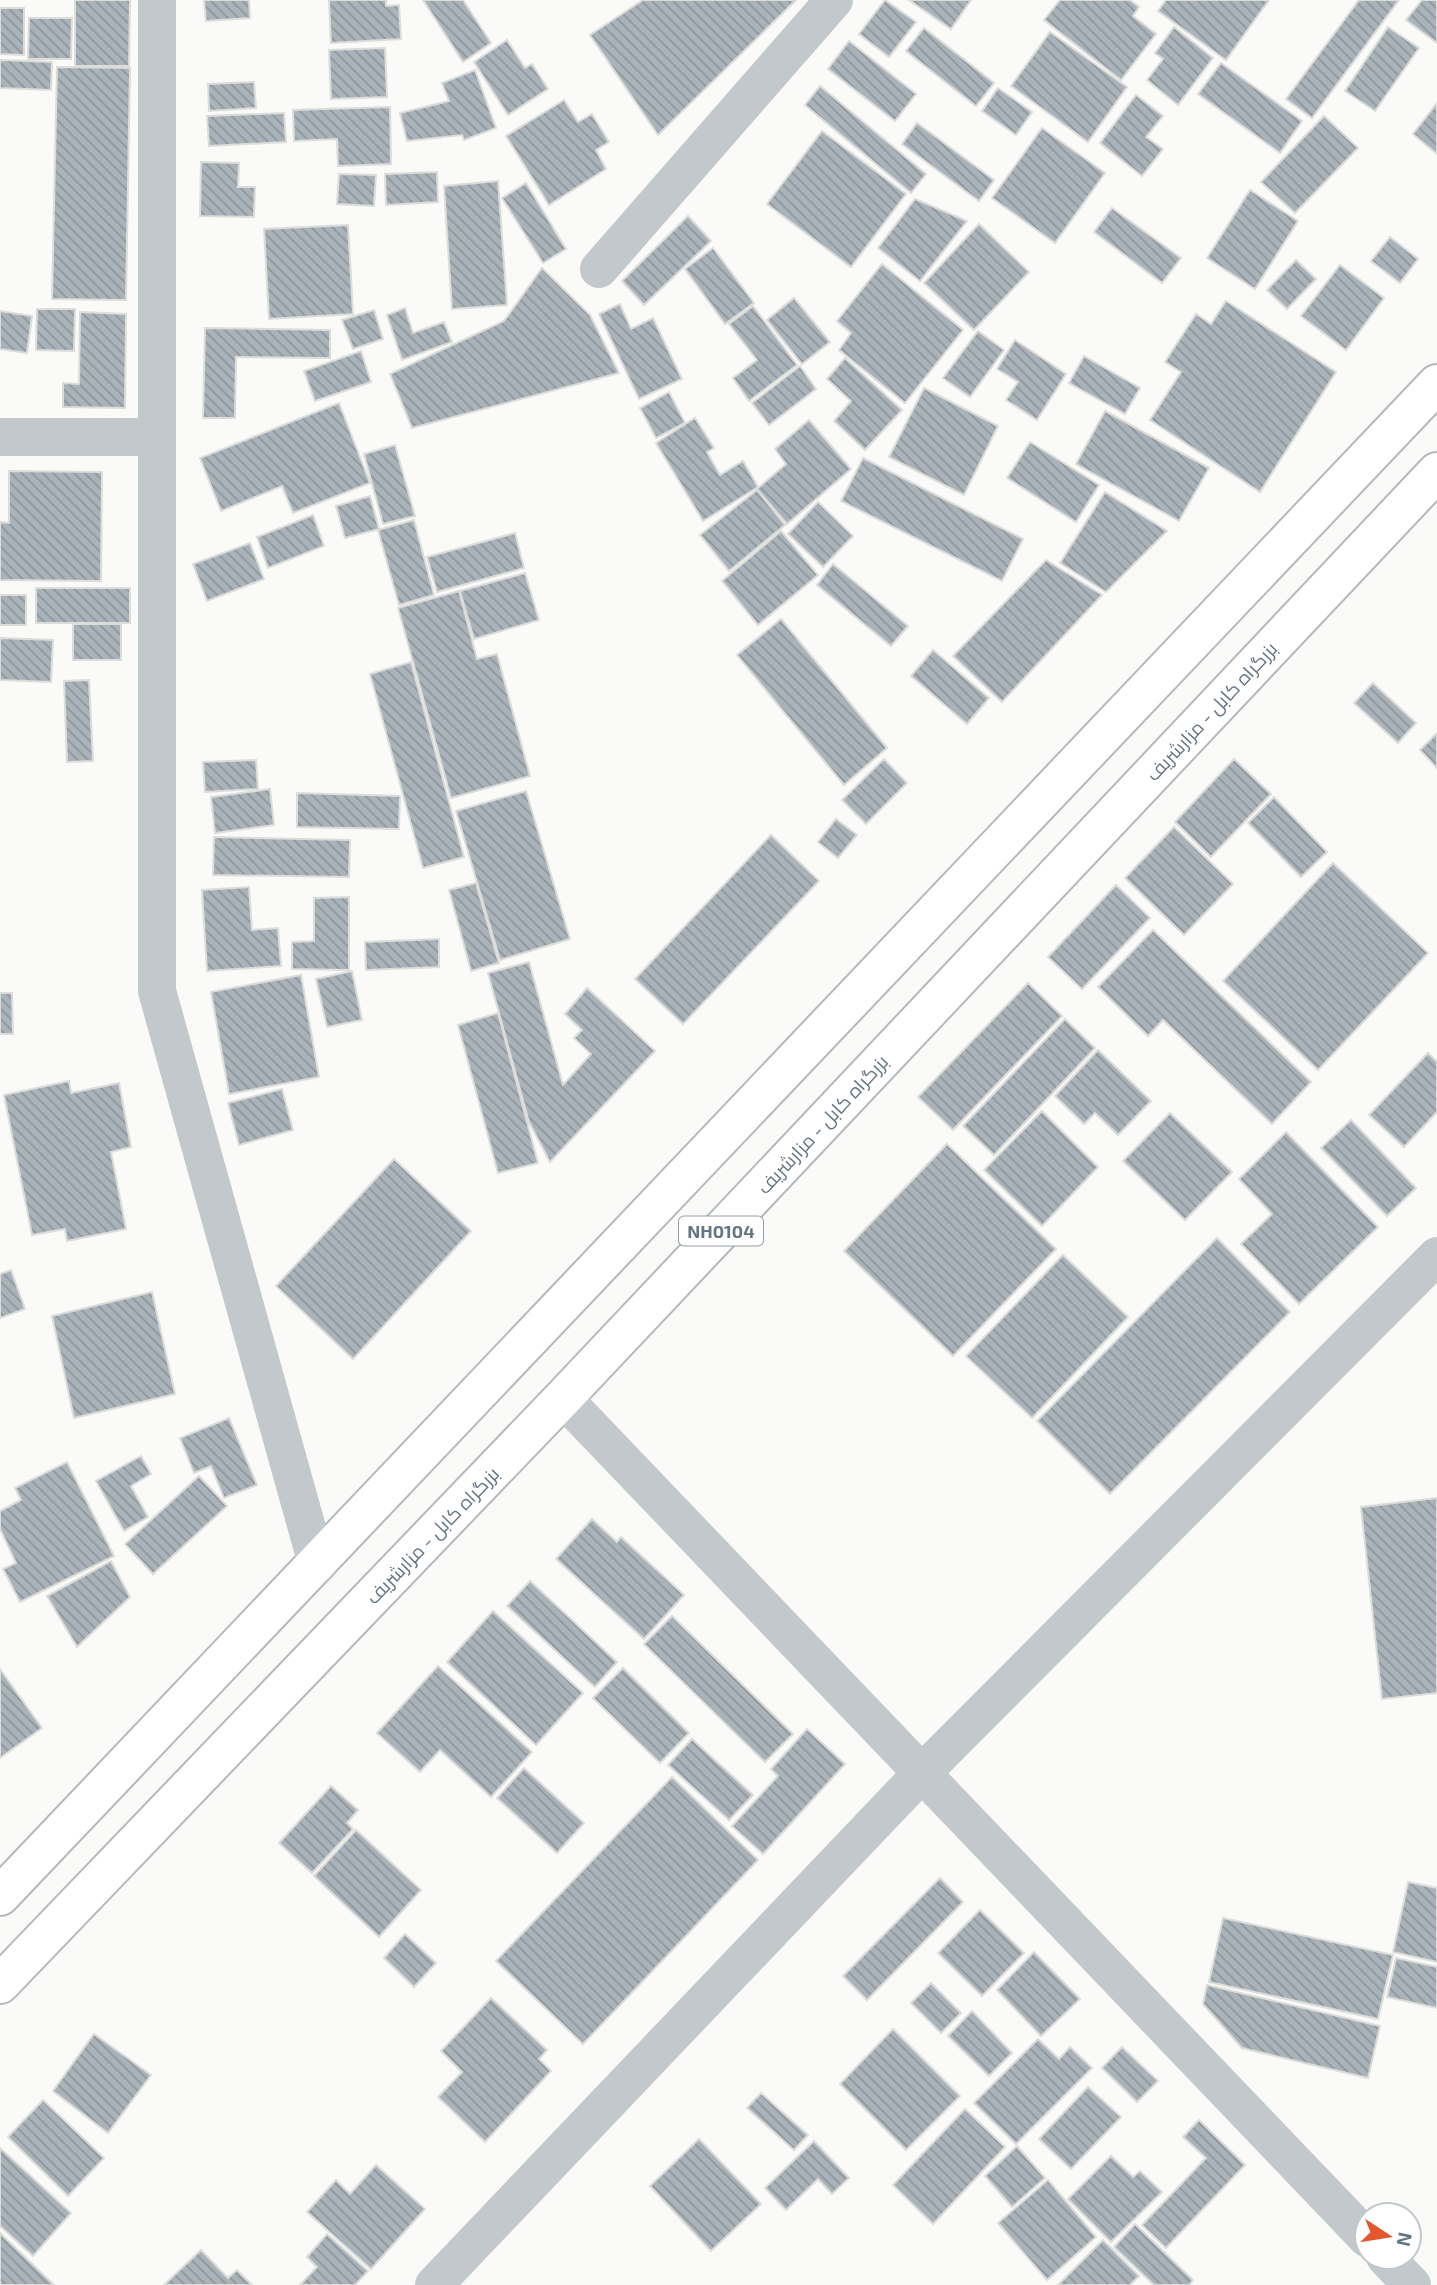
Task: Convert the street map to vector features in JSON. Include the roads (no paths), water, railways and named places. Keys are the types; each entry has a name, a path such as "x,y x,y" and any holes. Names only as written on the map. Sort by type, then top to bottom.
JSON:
{"highway":[{"name":"NH0104","path":"0,1896 1437,384"},
{"name":"بزرگراه کابل - مزارشریف","path":"0,1984 563,1398 1437,472"}],"street":[{"path":"157,0 157,991 317,1564"},
{"path":"599,269 834,0"},
{"path":"0,437 157,437"},
{"path":"434,2285 921,1773 1437,1256"},
{"path":"563,1398 1353,2223"},
{"path":"1398,2271 1412,2285"}]}
